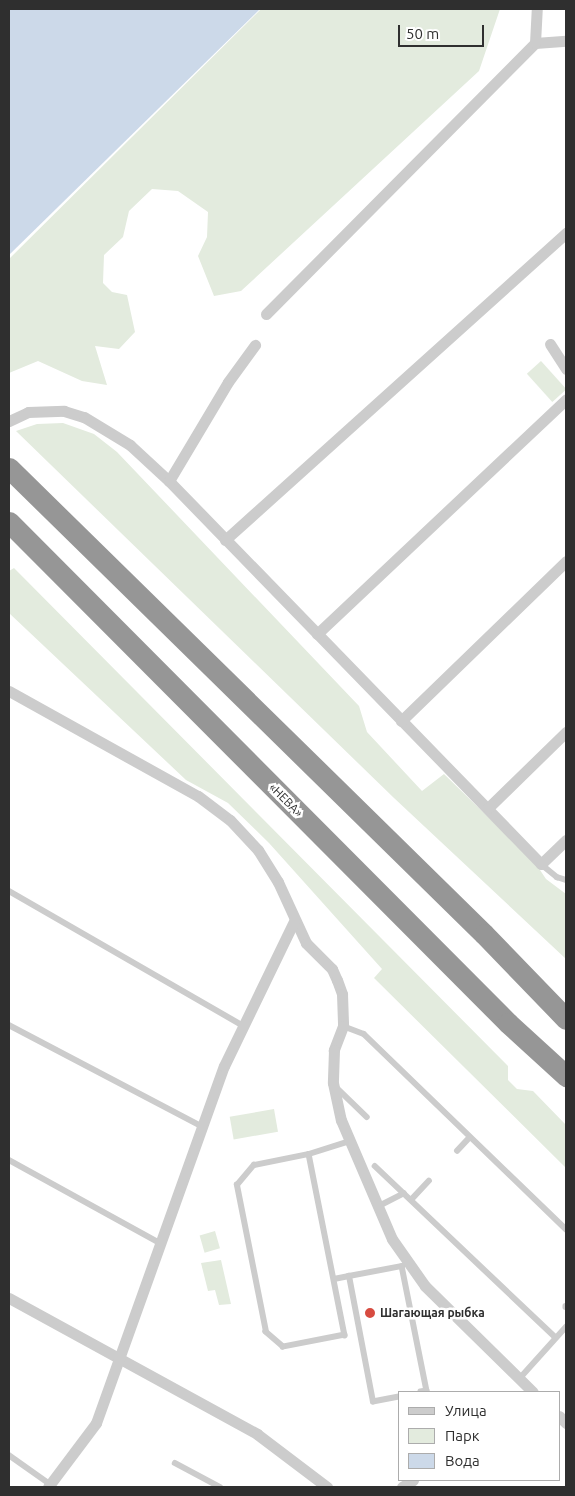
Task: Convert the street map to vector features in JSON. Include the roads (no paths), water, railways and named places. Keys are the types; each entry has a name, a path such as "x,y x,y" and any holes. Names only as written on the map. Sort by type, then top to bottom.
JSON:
{"highway":[{"path":"9,468 484,934 566,1019"},
{"name":"«НЕВА»","path":"9,522 501,1016 566,1076"},
{"path":"484,934 566,1006"}],"street":[{"path":"266,314 535,42 537,9"},
{"path":"535,42 566,41"},
{"path":"226,540 566,233"},
{"path":"550,344 566,369"},
{"path":"169,480 228,382 255,345"},
{"path":"317,634 566,399"},
{"path":"9,421 28,412 44,410 64,411 84,417 130,444 169,480 541,864 566,840"},
{"path":"401,720 566,561"},
{"path":"9,691 198,796 230,820 258,850 278,882 294,921 306,943 332,969 342,994 343,1026 334,1050 333,1083 350,1141 405,1265 532,1391"},
{"path":"488,808 566,732"},
{"path":"49,1486 96,1424 121,1359 158,1242 201,1126 242,1025 294,921"},
{"path":"9,1298 257,1434 327,1487"}],"lane":[{"path":"541,864 557,877 566,880"},
{"path":"9,891 242,1025"},
{"path":"9,1025 201,1126"},
{"path":"343,1026 364,1034 454,1120 469,1138 566,1229"},
{"path":"333,1083 367,1117"},
{"path":"457,1151 469,1138"},
{"path":"309,1154 345,1335 283,1347 266,1332 237,1185 254,1165 309,1154 350,1141"},
{"path":"9,1160 158,1242"},
{"path":"375,1166 554,1336"},
{"path":"411,1200 429,1181"},
{"path":"378,1207 404,1193"},
{"path":"334,1279 405,1265 427,1391"},
{"path":"349,1276 374,1402 398,1397"},
{"path":"520,1378 554,1336 566,1327"},
{"path":"9,1455 49,1486"},
{"path":"175,1463 220,1487"}],"water":[{"path":"9,9 260,9 9,255"}],"place":[{"name":"Шагающая рыбка","path":"370,1313"}]}
